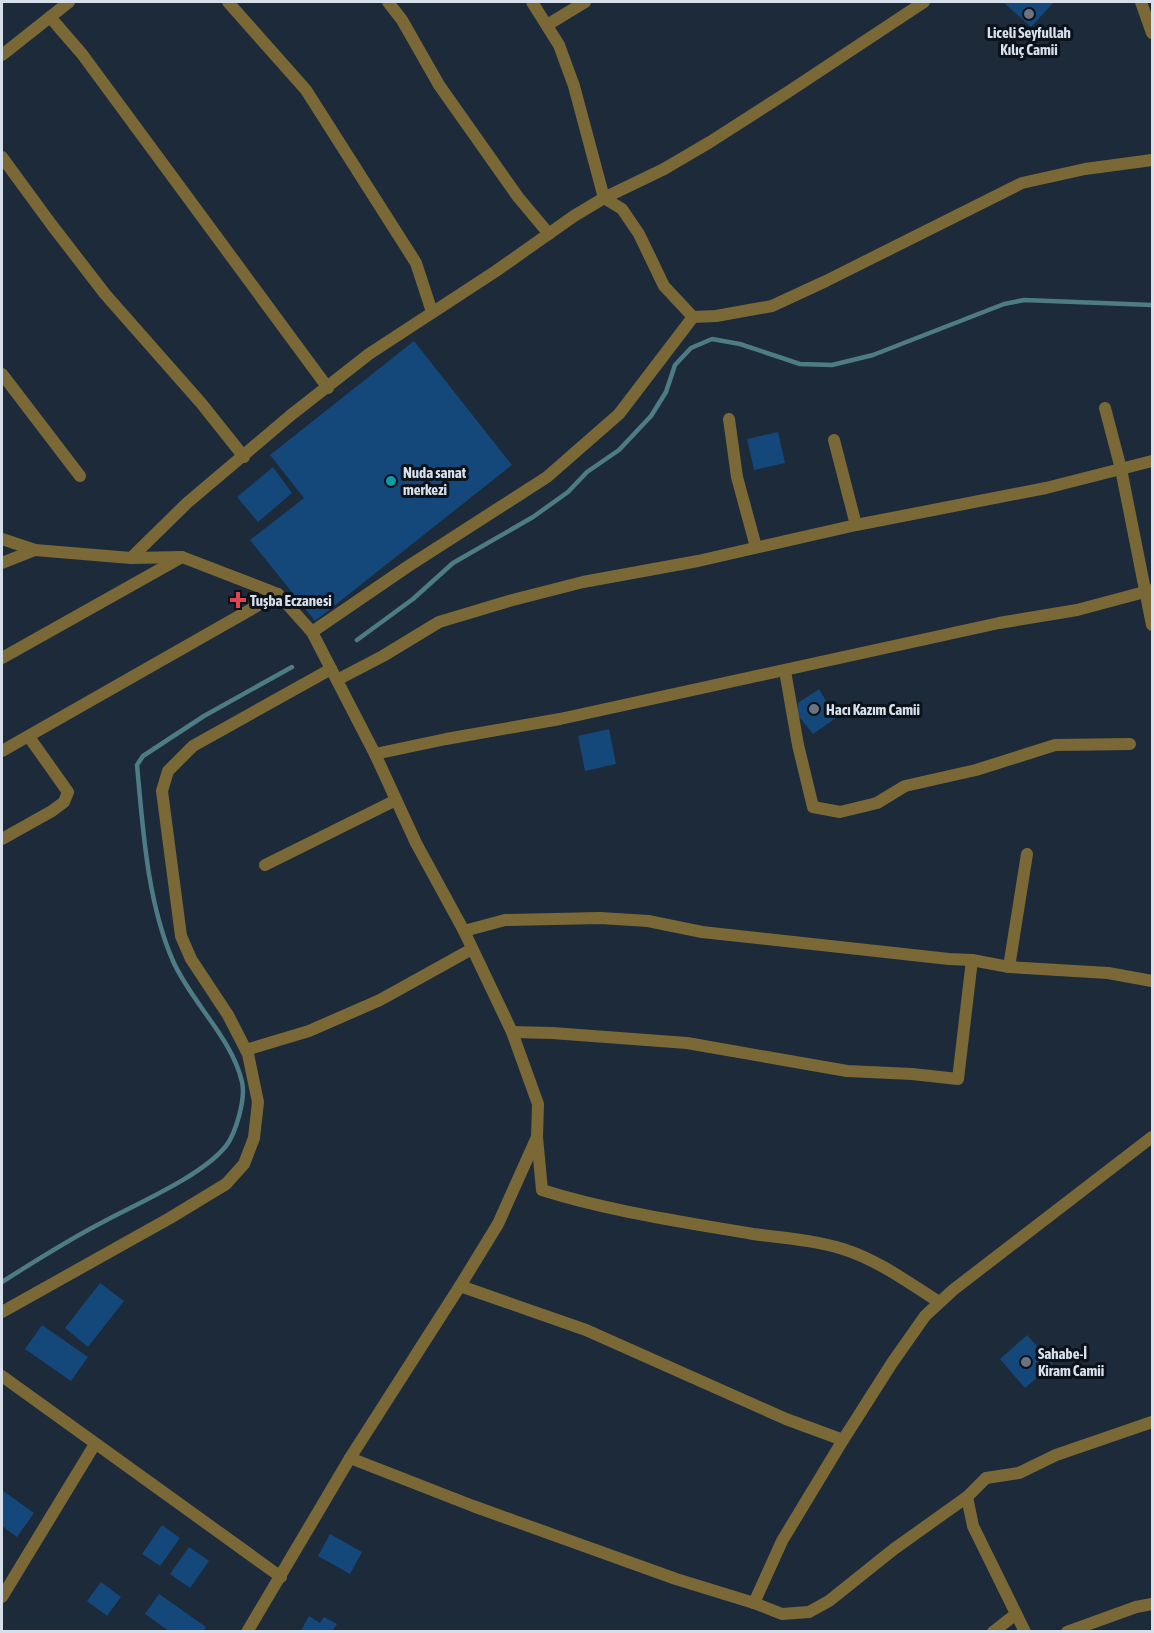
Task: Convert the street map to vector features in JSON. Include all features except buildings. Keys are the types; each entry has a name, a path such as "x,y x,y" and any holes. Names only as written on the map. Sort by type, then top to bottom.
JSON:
{"street":[{"path":"2,55 69,2"},
{"path":"228,2 306,90 416,263 432,312"},
{"path":"388,2 402,20 439,85 518,197 549,234"},
{"path":"532,2 559,45 574,86 604,198 622,209 639,234 664,286 693,316 716,316 772,306 1023,183 1086,169 1152,160"},
{"path":"547,25 585,2"},
{"path":"131,558 187,503 291,415 369,354 604,198 664,169 710,142 924,2"},
{"path":"1141,2 1152,33"},
{"path":"50,17 82,54 328,388"},
{"path":"2,157 105,294 201,403 244,456"},
{"path":"312,632 547,477 619,414 693,316"},
{"path":"2,374 80,476"},
{"path":"1105,408 1149,590 1152,625"},
{"path":"729,419 737,477 756,547"},
{"path":"834,440 856,525"},
{"path":"2,1312 226,1184 244,1164 254,1138 258,1102 246,1050 228,1015 191,959 181,936 162,791 168,771 193,747 334,675 383,656 439,622 508,601 583,582 698,561 856,525 1035,490 1152,461"},
{"path":"2,539 35,550 131,558 182,557 278,594 312,632 375,754 416,843 464,931 512,1032 538,1104 537,1137 542,1190 581,1203 846,1250 904,1280 939,1302"},
{"path":"2,563 35,550"},
{"path":"2,658 182,557"},
{"path":"375,754 560,719 999,623 1077,610 1149,590"},
{"path":"2,752 278,594"},
{"path":"785,671 798,745 813,807 840,812 877,803 905,786 976,770 1055,745 1130,744"},
{"path":"2,839 52,811 64,802 68,792 29,736"},
{"path":"265,865 396,800"},
{"path":"1009,967 1027,854"},
{"path":"464,931 505,920 600,918 648,921 702,932 972,960 1009,967 1108,973 1152,981"},
{"path":"246,1050 309,1030 380,1000 472,949"},
{"path":"512,1032 687,1043 847,1071 958,1079 972,960"},
{"path":"247,1632 350,1458 498,1224 537,1137"},
{"path":"754,1603 783,1541 843,1440 925,1316 979,1269 1152,1137"},
{"path":"460,1286 586,1330 786,1419 843,1440"},
{"path":"2,1376 281,1577"},
{"path":"350,1458 473,1506 676,1579 782,1614 809,1612 829,1601 894,1549 967,1497 986,1478 1019,1473 1056,1455 1152,1422"},
{"path":"2,1597 96,1444"},
{"path":"967,1497 973,1526 1025,1632"},
{"path":"1067,1632 1136,1607 1152,1604"},
{"path":"993,1632 1016,1614"}],"waterway":[{"path":"357,640 413,599 453,563 533,517 568,492 587,472 619,450 651,416 666,392 675,365 691,348 712,339 740,344 800,364 832,365 873,355 1004,304 1024,300 1152,305"},
{"path":"2,1282 77,1236 186,1178 215,1157 230,1140 243,1097 242,1082 230,1050 181,976 164,938 148,864 137,765 143,756 204,716 292,667"}],"place":[{"name":"Liceli Seyfullah Kılıç Camii","path":"1029,14"},
{"name":"Nuda sanat merkezi","path":"391,481"},
{"name":"Tuşba Eczanesi","path":"238,600"},
{"name":"Hacı Kazım Camii","path":"814,709"},
{"name":"Sahabe-İ Kiram Camii","path":"1026,1362"}]}
